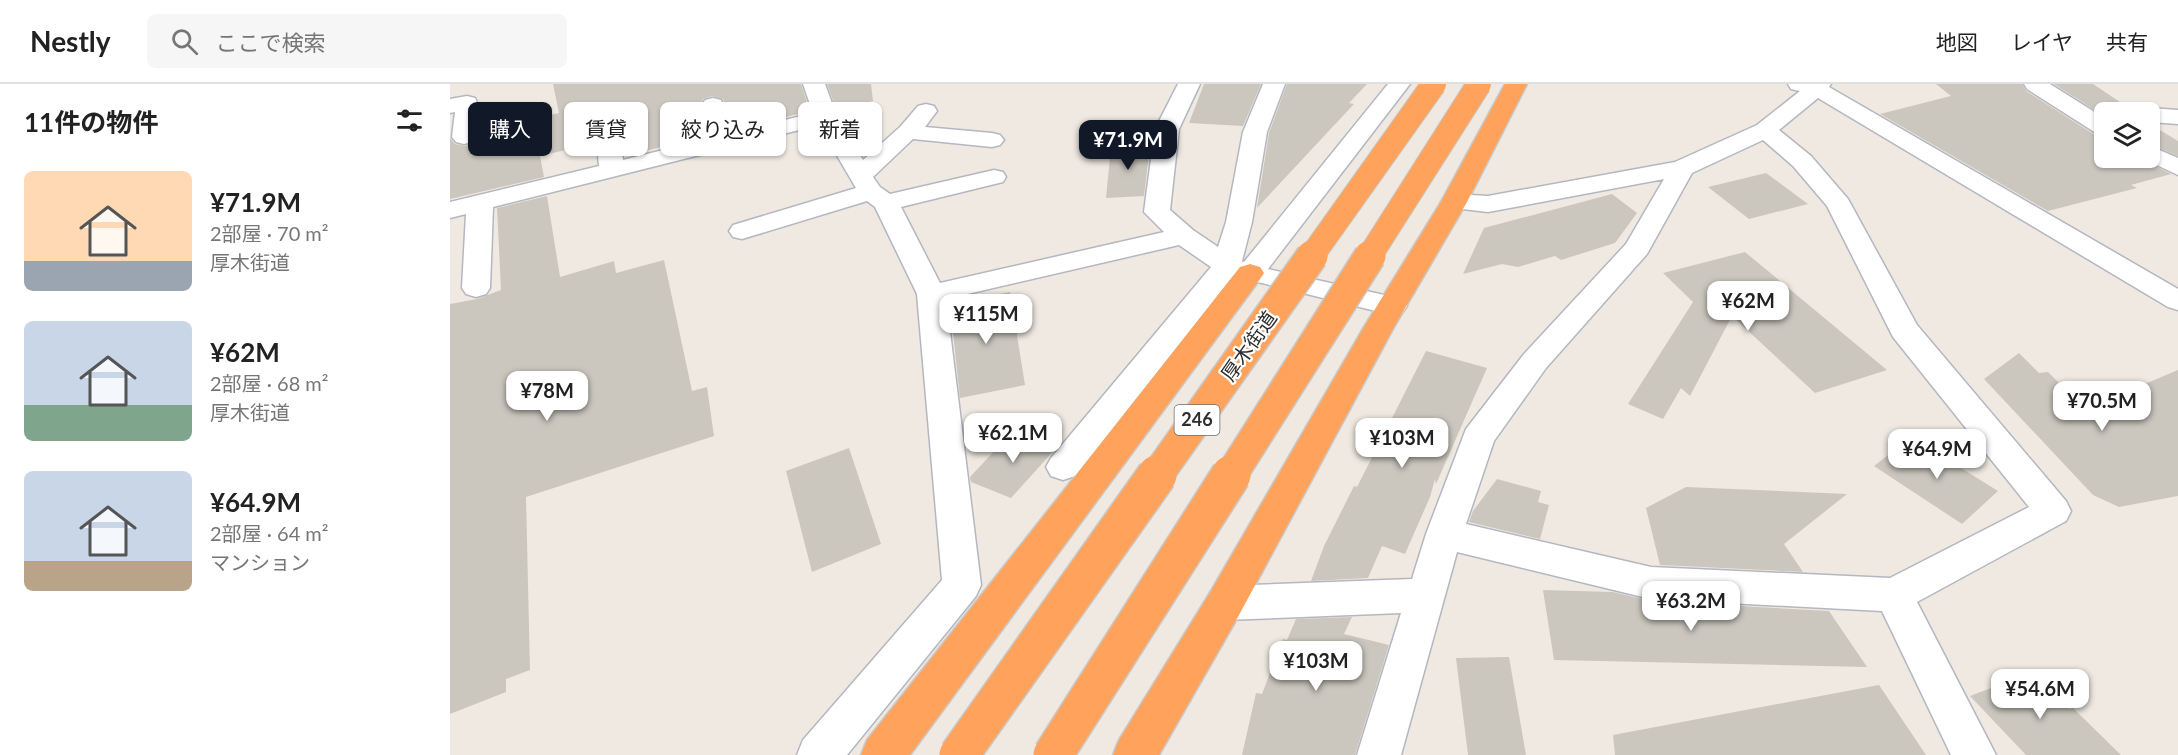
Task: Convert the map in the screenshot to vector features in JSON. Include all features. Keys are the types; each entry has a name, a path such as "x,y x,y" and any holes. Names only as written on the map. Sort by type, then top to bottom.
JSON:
{"highway":[{"name":"厚木街道","path":"959,755 1434,84"},
{"path":"1053,755 1479,84"},
{"path":"1136,755 1225,603 1392,306 1454,202 1516,84"},
{"path":"883,755 1239,269"}],"street":[{"path":"814,84 821,102"},
{"path":"1189,84 1167,129 1157,212 1184,236 1239,269 1392,306"},
{"path":"1239,269 1239,222 1244,186 1255,132 1274,84"},
{"path":"1063,467 1399,84"},
{"path":"2035,84 2094,118"},
{"path":"1454,202 1488,204 1682,168 1765,130 1796,107 1812,85 2178,302"},
{"path":"450,106 467,103 464,136"},
{"path":"872,190 908,132 926,111"},
{"path":"2160,116 2178,117"},
{"path":"1444,534 1650,583 1894,595 2054,511 1975,419 1904,330 1839,204 1802,162 1765,130"},
{"path":"908,132 992,140"},
{"path":"610,156 612,170"},
{"path":"450,210 668,156"},
{"path":"819,755 962,585 931,294 851,156"},
{"path":"2160,158 2178,168"},
{"path":"1379,755 1444,534 1478,438 1535,361 1637,248 1682,168"},
{"path":"742,231 872,190 994,177"},
{"path":"476,288 480,202"},
{"path":"931,294 1184,236"},
{"path":"1225,603 1425,595"},
{"path":"1894,595 1974,755"}],"building":[{"path":"553,84 801,84 807,102 798,102 798,114 786,117 786,102 724,102 723,99 712,96 703,99 702,102 660,102 660,147 648,150 648,102 564,102 564,150 552,153 552,115 559,113"},
{"path":"827,84 871,84 873,101 833,102"},
{"path":"1204,84 1261,84 1243,126 1189,123"},
{"path":"1287,84 1367,84 1349,103 1354,104 1257,208 1269,133"},
{"path":"1936,84 2022,84 2026,91 2094,134 2094,168 2159,168 2171,174 2131,185 2137,188 2048,211 1880,114 1951,96"},
{"path":"2054,84 2093,84 2120,102 2094,102 2094,110"},
{"path":"2160,130 2178,141 2178,156 2160,148"},
{"path":"450,138 455,144 468,145 468,156 540,156 544,177 450,199"},
{"path":"1150,145 1144,196 1106,198 1111,147"},
{"path":"1766,173 1808,204 1749,219 1708,187"},
{"path":"1612,194 1637,213 1615,243 1561,260 1555,256 1518,267 1502,264 1463,274 1484,228"},
{"path":"547,196 560,277 614,261 616,273 664,260 692,391 707,387 714,436 526,497 530,670 506,679 506,692 450,714 450,304 477,299 501,290 497,208"},
{"path":"1745,252 1887,370 1815,393 1732,316 1690,396 1681,388 1663,419 1628,404 1693,302 1663,273"},
{"path":"1010,292 1025,385 960,398 950,304"},
{"path":"1426,351 1487,368 1436,484 1435,479 1430,497 1405,554 1382,546 1368,578 1311,581 1324,546 1354,486 1357,487"},
{"path":"2019,353 2039,373 2048,372 2085,409 2178,370 2178,496 2119,507 2093,495 1984,379"},
{"path":"1014,430 1058,446 1011,498 971,482 970,477"},
{"path":"1911,437 1998,491 1962,524 1874,466"},
{"path":"849,448 881,544 812,572 786,471"},
{"path":"1497,479 1541,491 1538,502 1549,505 1540,539 1469,522 1473,511"},
{"path":"1686,487 1847,494 1784,544 1803,572 1660,565 1646,508"},
{"path":"1543,590 1613,592 1651,601 1829,611 1867,667 1554,660"},
{"path":"1352,617 1344,634 1389,645 1355,755 1242,755 1256,693 1262,694 1283,639 1287,640 1296,619"},
{"path":"1509,657 1526,755 1468,755 1456,658"},
{"path":"2033,672 2069,709 2073,708 2121,755 2026,755 1970,696"},
{"path":"1879,685 1926,755 1615,755 1613,735"}]}
